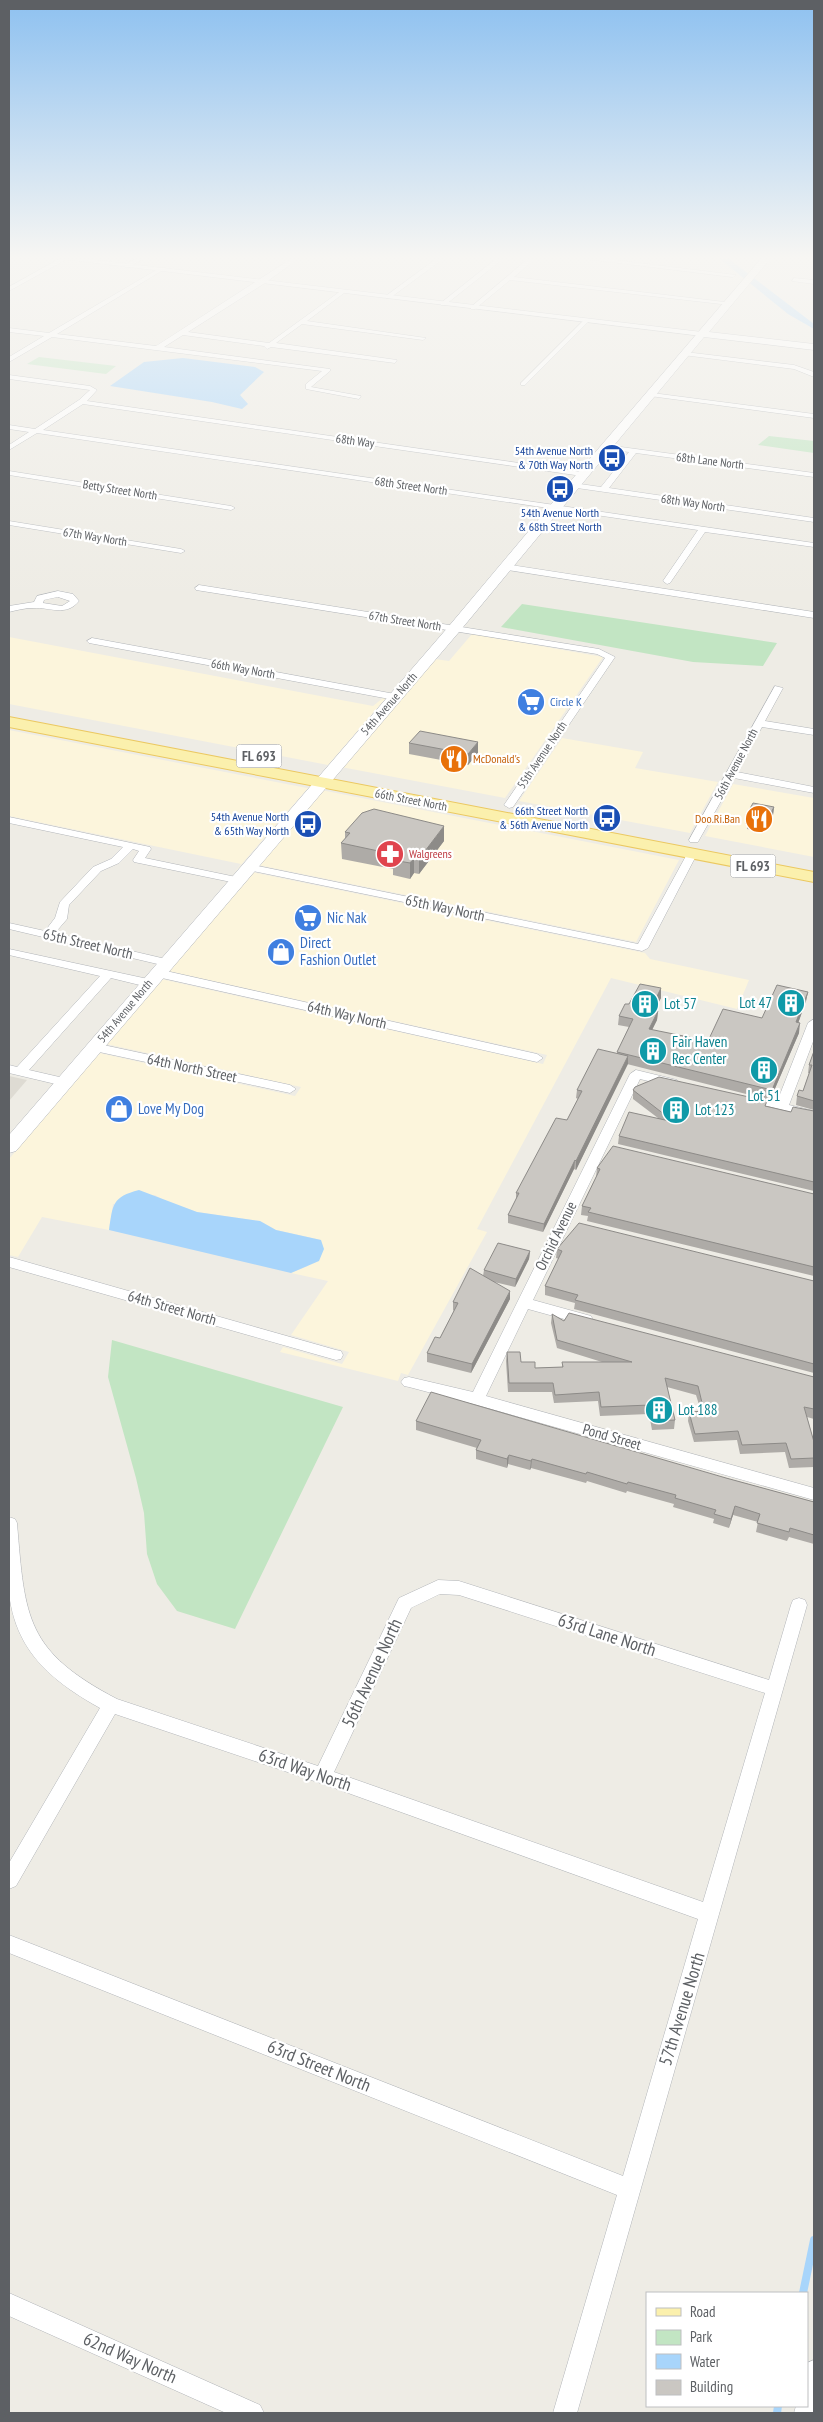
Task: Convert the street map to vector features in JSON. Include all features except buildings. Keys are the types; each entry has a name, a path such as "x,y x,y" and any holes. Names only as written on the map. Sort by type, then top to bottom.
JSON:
{"main road":[{"name":"54th Avenue North","path":"9,1147 325,776 454,629 572,485 670,372"},
{"name":"66th Street North","path":"9,708 141,733 553,827 693,847"},
{"path":"9,716 48,722 62,718"},
{"name":"66th Street North","path":"9,722 70,734 509,805 814,877"},
{"path":"70,734 79,730 119,736 141,733"},
{"path":"693,847 814,864"}],"street":[{"path":"325,372 308,385 308,388 314,391 359,397"},
{"path":"523,384 535,372"},
{"path":"9,377 88,387 94,390 82,402 9,448"},
{"path":"652,395 814,416"},
{"name":"68th Way","path":"82,402 582,474"},
{"name":"68th Street North","path":"9,427 814,545"},
{"name":"68th Lane North","path":"606,447 814,475"},
{"path":"603,490 634,451"},
{"name":"Betty Street North","path":"9,473 231,508"},
{"name":"68th Way North","path":"572,485 814,520"},
{"name":"67th Way North","path":"9,524 181,551"},
{"path":"667,581 703,528"},
{"path":"504,567 814,615"},
{"name":"67th Street North","path":"199,588 599,652 610,657"},
{"path":"9,609 38,604"},
{"name":"66th Way North","path":"92,641 395,697"},
{"name":"55th Avenue North","path":"509,805 610,657"},
{"name":"56th Avenue North","path":"642,948 730,774 778,688"},
{"path":"758,723 814,732"},
{"path":"730,774 814,790"},
{"path":"9,820 146,849 138,860 236,880"},
{"path":"47,935 61,919 64,904 97,869 115,861 130,846"},
{"name":"65th Way North","path":"248,867 642,948"},
{"name":"65th Street North","path":"9,926 47,935 157,973"},
{"path":"9,952 108,974 157,973"},
{"name":"64th Way North","path":"157,973 537,1058"},
{"path":"15,1071 108,974"},
{"path":"782,1107 814,1023"},
{"name":"64th North Street","path":"94,1047 290,1090"},
{"path":"15,1071 64,1082"},
{"name":"Orchid Avenue","path":"477,1399 563,1221 606,1147 636,1074 683,1085"},
{"path":"737,1097 814,1115"},
{"path":"563,1221 582,1226"},
{"name":"64th Street North","path":"9,1262 336,1355"},
{"path":"524,1303 599,1323"},
{"name":"Pond Street","path":"409,1382 477,1399 814,1494"},
{"name":"63rd Way North","path":"9,1523 11,1584 26,1632 38,1652 61,1675 82,1691 111,1704 323,1776 711,1914"},
{"name":"56th Avenue North","path":"323,1776 405,1603 438,1587"},
{"name":"63rd Lane North","path":"438,1587 459,1588 775,1689"},
{"name":"57th Avenue North","path":"566,2413 629,2189 711,1914 799,1605"},
{"path":"9,1880 111,1704"},
{"name":"63rd Street North","path":"9,1944 629,2189"},
{"name":"62nd Way North","path":"9,2304 252,2413"},
{"path":"808,2403 814,2372"}],"shaded area":[{"path":"472,634 603,657 505,798 341,767 435,659 449,661"},
{"path":"9,637 373,706 383,698 386,698 328,765 9,704"},
{"path":"9,730 308,788 232,875 241,864 9,816"},
{"path":"562,738 643,752 635,768 718,782 690,833 519,801"},
{"path":"733,784 814,798 814,857 705,836"},
{"path":"321,790 679,860 636,942 258,865"},
{"path":"252,872 645,953 650,959 749,980 737,1009 611,978 477,1229 487,1232 408,1375 401,1373 398,1381 280,1352 283,1347 342,1364 349,1352 291,1335 328,1281 291,1273 308,1266 321,1240 276,1230 260,1221 197,1212 165,1201 155,1195 113,1204 109,1230 42,1217 18,1257 9,1255 9,1159 99,1053 295,1096 301,1087 106,1044 161,979 543,1064 547,1055 168,971"},
{"path":"9,1076 27,1080 9,1101"}],"green space":[{"path":"90,372 108,372 106,374"},
{"path":"769,436 814,441 814,453 758,445"},
{"path":"522,604 777,643 763,666 693,662 501,627"},
{"path":"112,1340 343,1407 235,1629 177,1611 157,1584 147,1554 144,1513 136,1478 108,1377"}],"water":[{"path":"130,372 264,372 240,395 248,404 242,409 212,402 110,386"},
{"path":"139,1190 197,1212 260,1221 276,1230 321,1240 324,1249 319,1261 291,1273 109,1230 115,1203 123,1196"}],"waterway":[{"path":"803,2292 814,2240"},
{"path":"777,2413 778,2407"}],"place":[{"name":"54th Avenue North & 70th Way North","path":"612,458"},
{"name":"54th Avenue North & 68th Street North","path":"560,489"},
{"name":"Circle K","path":"531,702"},
{"name":"McDonald's","path":"454,759"},
{"name":"66th Street North & 56th Avenue North","path":"607,818"},
{"name":"Doo.Ri.Ban","path":"759,819"},
{"name":"54th Avenue North & 65th Way North","path":"308,824"},
{"name":"Walgreens","path":"390,854"},
{"name":"Nic Nak","path":"308,918"},
{"name":"Direct Fashion Outlet","path":"281,952"},
{"name":"Lot 47","path":"791,1003"},
{"name":"Lot 57","path":"645,1004"},
{"name":"Fair Haven Rec Center","path":"653,1051"},
{"name":"Lot 51","path":"764,1070"},
{"name":"Love My Dog","path":"119,1109"},
{"name":"Lot 123","path":"676,1110"},
{"name":"Lot 188","path":"659,1410"}]}
